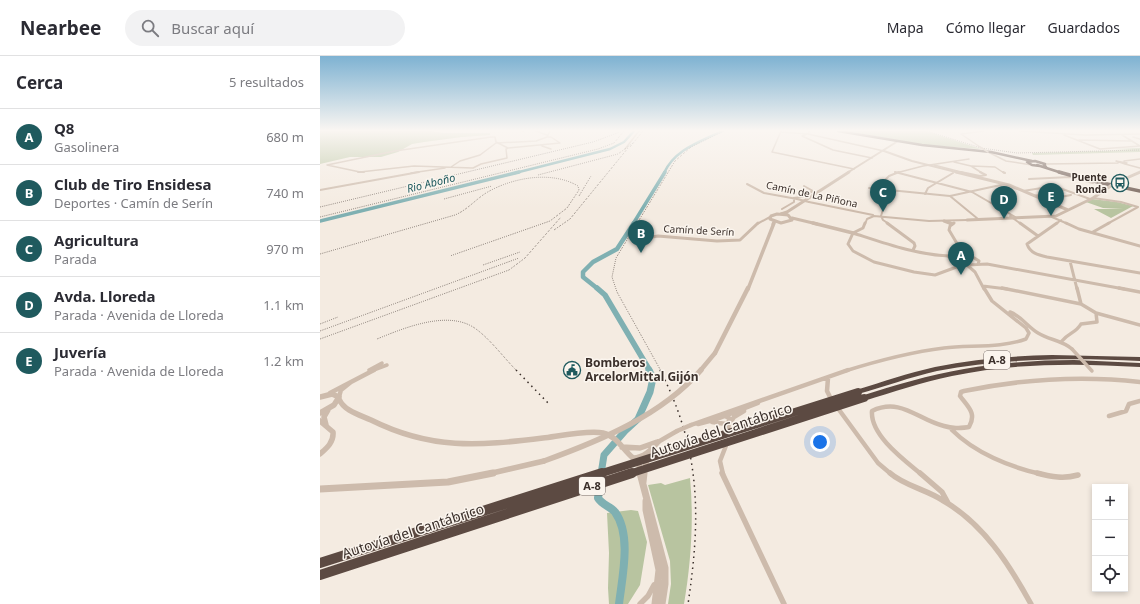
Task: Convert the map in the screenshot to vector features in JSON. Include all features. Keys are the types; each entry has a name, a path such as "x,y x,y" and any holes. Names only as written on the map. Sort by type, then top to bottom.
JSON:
{"highway":[{"path":"1014,157 1027,162 1032,162 1037,166 1050,168"},
{"path":"1015,157 1043,164 1056,171 1084,179 1140,191"},
{"path":"1037,166 1043,164"},
{"path":"1052,164 1047,165 1056,171"},
{"name":"Autovía del Cantábrico","path":"320,575 861,395 907,376 932,370 1007,359 1088,357 1140,359"},
{"name":"Autovía del Cantábrico","path":"320,563 861,395 939,376 994,367 1058,362 1140,365"}],"street":[{"path":"363,157 327,165 360,172 414,166 473,168 481,164 508,157"},
{"path":"320,190 400,174 448,168 460,161 473,157"},
{"path":"797,157 854,169"},
{"path":"865,157 872,158"},
{"path":"901,157 1005,184 1068,210"},
{"path":"996,157 1002,160 1016,163 1032,162"},
{"path":"320,489 448,482 494,474 544,461 597,440 646,414 684,386 704,368 715,353 746,294 758,265 769,234 771,221 775,214 786,213 819,190 872,158"},
{"path":"881,216 889,190 884,180 885,177 895,172 969,159"},
{"path":"1126,163 1140,159"},
{"path":"951,162 971,166 995,167 1005,173"},
{"path":"1016,163 1027,162"},
{"path":"1043,164 1117,162 1126,163 1140,168"},
{"path":"929,165 980,176 986,175 971,166"},
{"path":"895,172 972,192 1038,236"},
{"path":"636,449 655,443 676,430 748,404 876,362 915,353 971,346 1015,343 1026,339 1029,333 1027,329 991,299 973,267 966,265 955,266 935,275 866,259 854,253 848,244 853,233 863,228 867,219 874,216 925,221 1011,217 1052,217 1060,215 1091,199 1113,184 1140,172"},
{"path":"925,194 926,190 953,173"},
{"path":"1030,179 1070,177 1102,184 1108,188"},
{"name":"Camín de La Piñona","path":"747,184 754,189 792,199 874,216"},
{"path":"869,188 950,196 1005,184"},
{"path":"782,209 794,202 792,199 802,197 813,190 804,186"},
{"path":"1023,191 1053,186 1091,199 1118,201 1139,207"},
{"path":"1034,196 1065,190"},
{"path":"1044,200 1071,195"},
{"path":"950,196 978,219"},
{"path":"1060,207 1073,208"},
{"path":"1060,207 1063,210 1060,213 1061,220"},
{"path":"1093,232 1139,207"},
{"path":"786,213 791,220"},
{"path":"881,216 883,220 914,243 915,246 913,250"},
{"path":"1052,217 1079,229 1140,246"},
{"path":"771,221 780,223 797,220 853,233 889,245 913,250 957,258 970,256"},
{"path":"944,221 952,224 967,220"},
{"path":"1061,220 1027,244 1030,250 1043,256 1140,273"},
{"name":"Camín de Serín","path":"634,240 644,237 658,236 717,241 740,240 759,222 771,221"},
{"path":"952,224 949,230 962,252 987,264"},
{"path":"955,266 957,258 962,252"},
{"path":"957,258 966,265"},
{"path":"977,259 979,261 978,264"},
{"path":"1070,261 1081,304"},
{"path":"973,267 978,264 987,264 1140,292"},
{"path":"983,286 1001,288 1081,304 1096,313 1140,325"},
{"path":"1009,313 1012,313 1020,318 1038,333 1062,340 1098,378"},
{"path":"1062,340 1067,335 1076,332 1081,324 1096,322 1096,313"},
{"path":"321,396 351,382 382,363"},
{"path":"364,374 387,365"},
{"path":"828,378 829,380 826,388 828,396 878,463 893,476 948,503 975,524 987,537 1016,576 1031,604"},
{"path":"948,503 942,492 886,442 873,425 871,415 872,411 881,406 892,406 906,410 943,428 952,430 969,427 974,420 972,413 960,396 961,392 964,391 1009,383 1098,378 1140,382"},
{"path":"326,425 324,414 339,398 341,390 351,382"},
{"path":"321,396 336,394 340,403 349,409 409,437 444,443 492,443 599,433 606,434 622,446 641,472"},
{"path":"696,423 725,416 772,397"},
{"path":"1109,416 1126,411 1130,404 1140,400"},
{"path":"725,416 748,404"},
{"path":"728,425 734,417 754,405"},
{"path":"320,413 329,409 341,407 349,409"},
{"path":"725,416 728,425 728,440 720,461 721,468 784,604"},
{"path":"320,421 333,432 334,437 329,446 320,454"},
{"path":"696,423 705,424 715,422 728,425"},
{"path":"952,430 963,441 1009,465 1057,478 1072,478 1078,475"},
{"path":"655,443 639,463 642,484 662,569 662,584 657,604"},
{"path":"622,446 636,449 645,456"},
{"path":"632,458 645,456"},
{"path":"640,604 654,587 656,576 650,535 654,533"},
{"path":"654,533 665,568 665,584 662,604"}],"green space":[{"path":"320,157 382,157 350,157 320,164"},
{"path":"1092,199 1117,202 1133,206 1111,218 1094,209 1123,209 1103,208 1086,202"},
{"path":"690,478 692,509 691,541 684,604 668,604 671,584 670,561 648,485 661,483 665,485"},
{"path":"631,510 638,511 647,542 640,585 628,604 609,604 607,513"}],"waterway":[{"name":"Rio Aboño","path":"517,172 580,157"},
{"path":"664,173 676,157"},
{"name":"Rio Aboño","path":"320,221 517,172"},
{"path":"633,224 665,172"},
{"path":"598,289 583,277 583,272 593,262 617,249 634,223"},
{"path":"597,288 605,295 650,371"},
{"path":"601,474 604,455 625,431 638,419 650,392 653,378 649,370"},
{"path":"601,473 598,498 615,512 620,521 625,544 624,570 619,604"}],"railway":[{"path":"320,207 532,157"},
{"path":"320,217 567,157"},
{"path":"538,175 608,157"},
{"path":"554,230 570,219 621,157"},
{"path":"661,371 617,292 612,277 616,258 675,161 680,157"},
{"path":"579,196 591,176"},
{"path":"320,254 455,215 486,193 507,183 544,177 556,178 578,186 579,190 567,208 550,221 450,256"},
{"path":"444,199 492,186"},
{"path":"320,339 509,270 525,258 561,217"},
{"path":"483,265 520,252"},
{"path":"320,331 519,258"},
{"path":"320,324 338,317"},
{"path":"377,339 426,322 440,320 465,323 482,333 517,371"},
{"path":"516,370 550,405"},
{"path":"660,370 674,399 684,428 694,484 696,513 695,542 688,604"}],"place":[{"name":"Puente Ronda","path":"1120,183"},
{"name":"Agricultura","path":"883,212"},
{"name":"Juvería","path":"1051,216"},
{"name":"Avda. Lloreda","path":"1004,219"},
{"name":"Club de Tiro Ensidesa","path":"641,253"},
{"name":"Q8","path":"961,275"},
{"name":"Bomberos ArcelorMittal Gijón","path":"572,370"}]}
